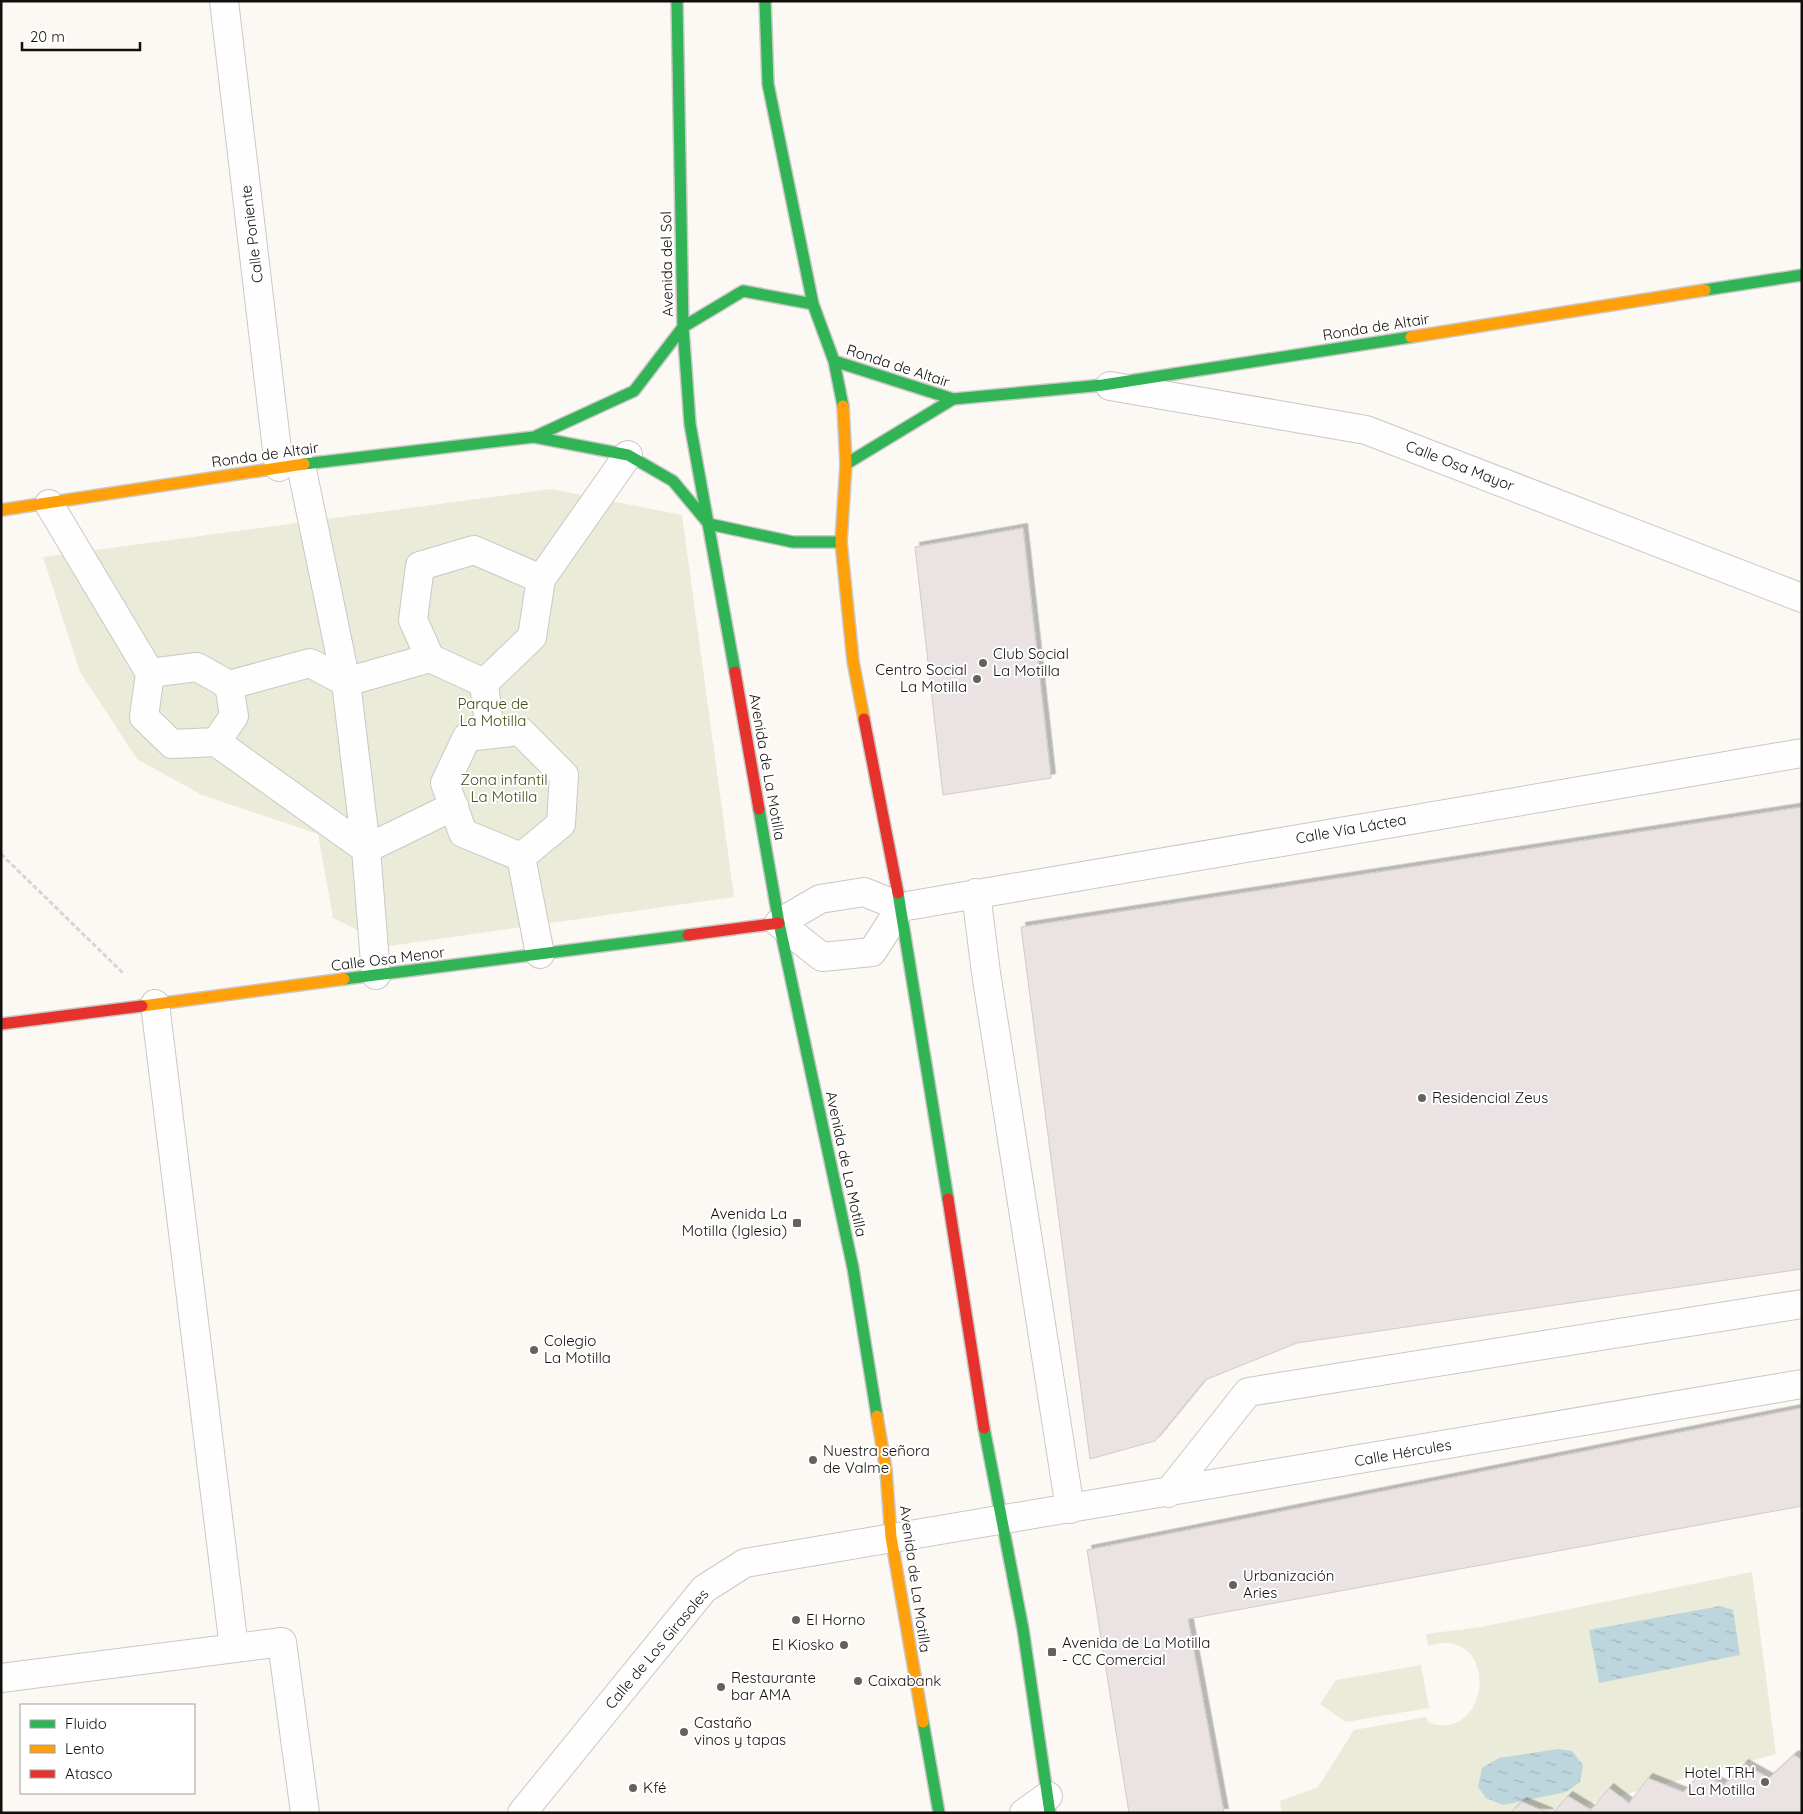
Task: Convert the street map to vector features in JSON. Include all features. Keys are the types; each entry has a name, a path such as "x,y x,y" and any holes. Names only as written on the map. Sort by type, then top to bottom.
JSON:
{"street":[{"name":"Calle Poniente","path":"224,1 290,466 346,682 366,849 376,976"},
{"name":"Avenida del Sol","path":"677,1 683,327 690,424 709,524"},
{"path":"765,1 768,84 813,304 834,361 843,405 846,464 841,542 853,661 901,908 987,1446 1004,1520 1039,1726 1049,1804 1024,1813"},
{"name":"Ronda de Altair","path":"834,361 954,400 1103,385 1802,275"},
{"path":"683,327 743,292 813,304"},
{"name":"Ronda de Altair","path":"534,437 634,391 683,327"},
{"name":"Calle Osa Mayor","path":"1103,385 1366,430 1802,598"},
{"name":"Ronda de Altair","path":"846,464 954,400"},
{"name":"Ronda de Altair","path":"1,510 290,466 534,437 628,455 674,481 709,524"},
{"path":"484,683 532,636 541,579 628,455"},
{"path":"49,504 150,673 144,717 172,744 216,742 366,849 454,806"},
{"path":"709,524 793,542 841,542"},
{"name":"Avenida de La Motilla","path":"709,524 780,923 853,1268 886,1470 891,1537 940,1812"},
{"path":"430,658 413,620 420,566 474,550 541,579"},
{"path":"150,673 197,666 229,685 310,663 346,682 430,658 484,683"},
{"path":"484,683 490,734"},
{"path":"216,742 234,716 229,685"},
{"path":"520,731 564,775 561,824 521,857 463,833 445,783 468,737 520,731"},
{"name":"Calle Vía Láctea","path":"901,908 976,893 1802,753"},
{"path":"521,857 540,954"},
{"path":"864,892 901,908 872,952 822,957 780,923 820,899 864,892"},
{"path":"976,893 986,973 1070,1509"},
{"name":"Calle Osa Menor","path":"1,1024 780,923"},
{"path":"155,1004 234,1648"},
{"path":"1168,1493 1248,1392 1802,1304"},
{"name":"Calle Hércules","path":"1004,1520 1802,1384"},
{"name":"Calle de Los Girasoles","path":"522,1813 704,1589 745,1563 891,1537 1004,1520"},
{"path":"1,1678 282,1642 305,1813"}],"path":[{"path":"1,854 155,1004"}],"green space":[{"name":"Parque de La Motilla","path":"551,489 682,515 734,897 389,946 333,918 318,834 202,795 137,759 80,672 43,557"},
{"path":"1752,1572 1776,1754 1555,1813 1282,1813 1280,1801 1318,1787 1354,1730 1426,1717 1429,1723 1448,1725 1463,1719 1473,1707 1479,1692 1479,1675 1474,1660 1464,1649 1448,1643 1428,1646 1426,1634 1481,1627"},
{"path":"1421,1665 1429,1708 1346,1722 1320,1704 1336,1680"}],"water":[{"path":"1720,1606 1733,1610 1740,1655 1599,1683 1589,1630"},
{"path":"1558,1749 1572,1751 1583,1765 1580,1782 1566,1792 1503,1805 1486,1798 1478,1787 1482,1768 1499,1758"}],"building":[{"name":"Club Social La Motilla","path":"1023,528 1051,778 943,795 915,547"},
{"name":"Residencial Zeus","path":"1802,807 1802,1269 1297,1343 1205,1380 1155,1441 1090,1459 1021,927"},
{"name":"Urbanización Aries","path":"1802,1408 1802,1506 1188,1619 1224,1813 1129,1813 1087,1550"},
{"name":"Hotel TRH La Motilla","path":"1794,1755 1802,1760 1802,1813 1553,1813 1568,1796 1591,1810 1609,1788 1629,1803 1648,1778 1683,1792 1701,1774 1724,1785 1744,1764 1769,1778"},
{"path":"1522,1802 1549,1813 1510,1813"}],"traffic: fast":[{"path":"677,1 683,327 690,424 735,672"},
{"path":"765,1 768,84 813,304 834,361 843,406"},
{"path":"1705,290 1802,275"},
{"path":"534,437 634,391 683,327 743,291 813,304"},
{"path":"834,361 953,399 1103,385 1411,337"},
{"path":"846,464 953,399"},
{"path":"304,464 534,437 628,455 673,481 708,523"},
{"path":"709,524 793,542 841,542"},
{"path":"759,809 779,923 853,1268 877,1416"},
{"path":"898,893 948,1199"},
{"path":"344,979 688,935"},
{"path":"984,1428 1023,1629 1050,1813"},
{"path":"923,1722 939,1813"}],"traffic: slow":[{"path":"1411,337 1705,290"},
{"path":"843,406 846,464 841,542 853,661 864,719"},
{"path":"1,510 304,464"},
{"path":"142,1006 344,979"},
{"path":"877,1416 886,1470 891,1537 923,1722"}],"traffic: jam":[{"path":"735,672 759,809"},
{"path":"864,719 898,893"},
{"path":"688,935 779,923"},
{"path":"1,1024 142,1006"},
{"path":"948,1199 984,1428"}],"place":[{"name":"Club Social La Motilla","path":"983,663"},
{"name":"Centro Social La Motilla","path":"977,679"},
{"name":"Residencial Zeus","path":"1422,1098"},
{"name":"Avenida La Motilla (Iglesia)","path":"797,1223"},
{"name":"Colegio La Motilla","path":"534,1350"},
{"name":"Nuestra señora de Valme","path":"813,1460"},
{"name":"Urbanización Aries","path":"1233,1585"},
{"name":"El Horno","path":"796,1620"},
{"name":"El Kiosko","path":"844,1645"},
{"name":"Avenida de La Motilla - CC Comercial","path":"1052,1652"},
{"name":"Caixabank","path":"858,1681"},
{"name":"Restaurante bar AMA","path":"721,1687"},
{"name":"Castaño vinos y tapas","path":"684,1732"},
{"name":"Hotel TRH La Motilla","path":"1765,1782"},
{"name":"Kfé","path":"633,1788"}],"park label":[{"name":"Zona infantil La Motilla","path":"504,788"}]}
